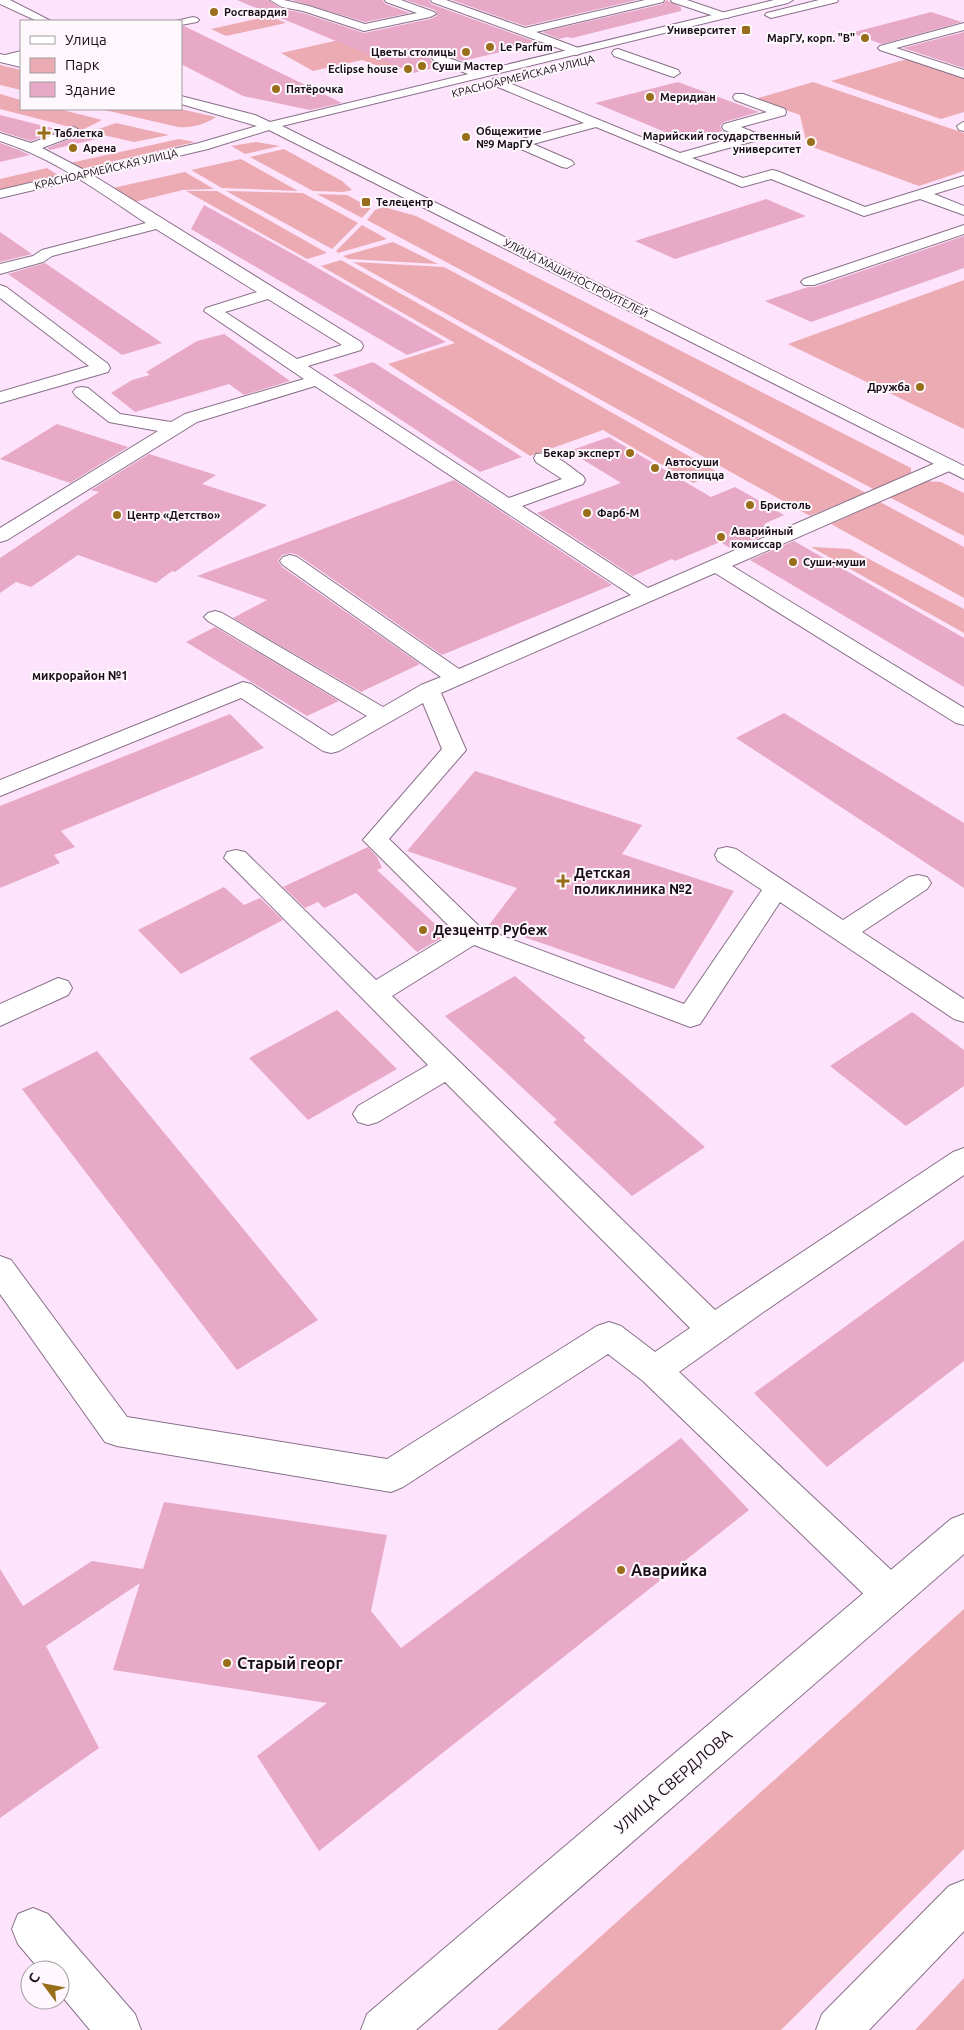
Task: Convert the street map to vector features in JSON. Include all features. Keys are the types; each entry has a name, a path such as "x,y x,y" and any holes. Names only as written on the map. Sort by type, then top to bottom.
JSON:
{"main road":[{"path":"1,0 43,20"},
{"path":"275,0 364,28 434,16 390,0"},
{"path":"436,0 577,52"},
{"path":"523,32 659,0"},
{"path":"676,0 724,16"},
{"name":"КРАСНОАРМЕЙСКАЯ УЛИЦА","path":"0,194 212,143 270,125 479,81 577,52 788,0"},
{"name":"КРАСНОАРМЕЙСКАЯ УЛИЦА","path":"479,81 497,82 833,0"},
{"path":"0,14 20,10"},
{"path":"182,22 193,20"},
{"path":"471,26 504,25"},
{"path":"964,26 884,48 964,74"},
{"path":"618,53 674,73"},
{"path":"3,58 20,56"},
{"path":"3,58 20,63"},
{"path":"438,58 479,81"},
{"path":"497,82 742,183 772,174 864,212 964,180"},
{"path":"680,157 753,136 729,127 780,112 739,97"},
{"name":"УЛИЦА МАШИНОСТРОИТЕЛЕЙ","path":"182,100 241,115 287,133 956,469"},
{"path":"567,164 526,146 527,142 597,124"},
{"name":"КРАСНОАРМЕЙСКАЯ УЛИЦА","path":"212,143 304,130"},
{"path":"30,148 74,131"},
{"path":"4,140 30,148 80,175 355,346 295,366"},
{"path":"920,194 964,211"},
{"path":"0,269 38,259 47,253 158,224"},
{"path":"809,282 964,229"},
{"path":"0,290 102,368 0,398"},
{"path":"270,293 212,311 645,595"},
{"path":"0,536 190,418 318,380"},
{"path":"82,392 114,418 173,428"},
{"path":"507,505 576,480 543,458"},
{"path":"0,789 243,689 331,746 429,690 456,678 716,565 956,469"},
{"path":"290,561 456,678"},
{"path":"716,565 964,718"},
{"path":"215,617 383,716"},
{"path":"429,690 454,750 375,840 472,934 690,1017 776,888"},
{"path":"727,856 964,1012"},
{"path":"236,858 714,1329"},
{"path":"843,932 918,883"},
{"path":"374,994 472,934"},
{"path":"0,1016 58,988"},
{"path":"368,1114 448,1067"},
{"path":"655,1371 964,1160"},
{"path":"0,1269 117,1431 391,1476 609,1336 655,1371 890,1594"},
{"name":"УЛИЦА СВЕРДЛОВА","path":"383,2030 964,1531"},
{"path":"838,2030 964,1901"},
{"path":"33,1929 119,2030"}],"green space":[{"path":"270,16 286,23 226,36 211,29"},
{"path":"388,29 442,52 387,69 362,60 313,71 281,53"},
{"path":"907,59 964,78 964,112 941,119 831,81"},
{"path":"0,65 20,70 20,90 0,85"},
{"path":"813,82 964,133 964,171 919,186 807,145 800,115 755,99"},
{"path":"0,94 20,100 20,110 63,110 102,120 82,130 0,109"},
{"path":"182,109 216,117 198,125 178,127 104,110"},
{"path":"116,123 169,135 134,142 90,132"},
{"path":"179,139 195,142 81,169 70,163"},
{"path":"256,142 280,146 245,154 231,146"},
{"path":"284,149 342,181 352,190 343,192 313,191 250,157"},
{"path":"241,159 298,191 222,188 191,170"},
{"path":"47,168 58,175 0,190 0,179"},
{"path":"185,172 214,189 183,190 130,203 108,189"},
{"path":"186,191 217,191 327,253 307,259"},
{"path":"226,191 303,193 358,223 332,249"},
{"path":"317,194 347,195 371,208 362,218"},
{"path":"384,207 416,216 911,468 911,475 875,490 367,220 375,210"},
{"path":"362,225 387,239 338,253 336,251"},
{"path":"393,242 438,264 348,259 343,256"},
{"path":"341,260 719,473 693,483 603,430 530,456 388,364 455,343 321,266"},
{"path":"353,262 444,267 866,493 810,516"},
{"name":"Дружба","path":"964,280 964,429 788,344"},
{"path":"925,481 941,482 964,493 964,536 889,497"},
{"path":"880,502 964,547 964,598 831,524"},
{"path":"811,547 850,549 964,609 964,633"},
{"path":"964,1609 964,1849 781,2030 497,2030"},
{"path":"964,1978 964,2030 915,2030"}],"building":[{"path":"237,0 268,0 282,9 303,13 364,33 437,16 435,10 406,0 429,0 431,4 539,43 463,61 437,52 430,59 433,63 443,66 413,73"},
{"path":"292,0 383,0 385,4 410,13 365,22"},
{"path":"452,0 637,0 525,26"},
{"path":"666,0 681,7 681,11 572,38 559,39 542,32 663,4"},
{"path":"931,12 962,22 882,44 851,33"},
{"path":"182,27 342,103 310,110 243,96 182,65"},
{"path":"964,32 964,68 903,48"},
{"path":"678,82 759,112 724,122 720,126 722,131 687,141 595,103"},
{"path":"0,115 60,130 31,141 0,131"},
{"path":"80,135 96,139 50,150 47,148"},
{"path":"0,143 19,150 30,155 0,162"},
{"path":"766,199 806,216 675,259 635,241"},
{"path":"204,205 446,342 407,355 191,229"},
{"path":"0,232 32,254 0,262"},
{"path":"964,236 964,268 811,322 765,301 808,287 815,287"},
{"path":"45,263 162,343 122,355 8,274"},
{"path":"224,334 290,381 244,395 229,384 135,412 111,393 132,380 150,375 146,372 197,341"},
{"path":"373,362 522,457 480,472 333,375"},
{"path":"57,424 128,447 70,483 0,459"},
{"path":"609,437 711,497 735,487 784,515 764,524 776,530 732,549 720,542 675,561 672,559 633,576 537,513 621,483 569,451"},
{"name":"Центр «Детство»","path":"149,454 216,475 202,484 267,505 175,572 172,571 156,583 78,555 31,587 16,582 0,593 0,558 99,492 91,490"},
{"path":"454,480 612,585 442,655 298,555 291,553 282,555 278,561 282,567 420,664 361,692 233,618 267,600 197,576"},
{"path":"794,541 964,638 964,687 750,560"},
{"path":"215,627 339,701 307,716 186,642"},
{"path":"784,713 964,823 964,888 736,738"},
{"path":"230,714 264,748 61,831 75,847 54,855 60,863 0,888 0,806"},
{"name":"Детская поликлиника №2","path":"475,771 642,825 622,854 734,891 674,989 489,925 517,888 407,851"},
{"path":"368,847 377,857 382,868 377,870 447,935 417,952 356,893 324,908 318,902 305,908 283,887"},
{"path":"224,887 244,905 260,898 283,920 181,974 138,930"},
{"path":"515,976 586,1038 583,1040 705,1147 632,1196 553,1122 557,1120 445,1016"},
{"path":"337,1010 397,1069 308,1120 249,1058"},
{"path":"912,1012 964,1050 964,1086 906,1126 830,1066"},
{"path":"97,1051 318,1320 237,1370 22,1089"},
{"path":"964,1240 964,1361 827,1467 754,1393"},
{"path":"681,1438 749,1510 319,1851 257,1756 327,1703 113,1670 140,1583 46,1646 99,1748 0,1818 0,1569 23,1606 92,1561 143,1569 164,1502 387,1535 371,1611 401,1648"}],"place":[{"name":"Росгвардия","path":"214,12"},
{"name":"Университет","path":"746,30"},
{"name":"МарГУ, корп. \"В\"","path":"865,38"},
{"name":"Le Parfum","path":"490,47"},
{"name":"Цветы столицы","path":"466,52"},
{"name":"Суши Мастер","path":"422,66"},
{"name":"Eclipse house","path":"408,69"},
{"name":"Пятёрочка","path":"276,89"},
{"name":"Меридиан","path":"650,97"},
{"name":"Таблетка","path":"44,133"},
{"name":"Общежитие №9 МарГУ","path":"466,137"},
{"name":"Марийский государственный университет","path":"811,142"},
{"name":"Арена","path":"73,148"},
{"name":"Телецентр","path":"366,202"},
{"name":"Дружба","path":"920,387"},
{"name":"Бекар эксперт","path":"630,453"},
{"name":"Автосуши Автопицца","path":"655,468"},
{"name":"Бристоль","path":"750,505"},
{"name":"Фарб-М","path":"587,513"},
{"name":"Центр «Детство»","path":"117,515"},
{"name":"Аварийный комиссар","path":"721,537"},
{"name":"Суши-муши","path":"793,562"},
{"name":"Детская поликлиника №2","path":"563,881"},
{"name":"Дезцентр Рубеж","path":"423,930"},
{"name":"Аварийка","path":"621,1570"},
{"name":"Старый георг","path":"227,1663"}],"district":[{"name":"микрорайон №1","path":"80,676"}]}
